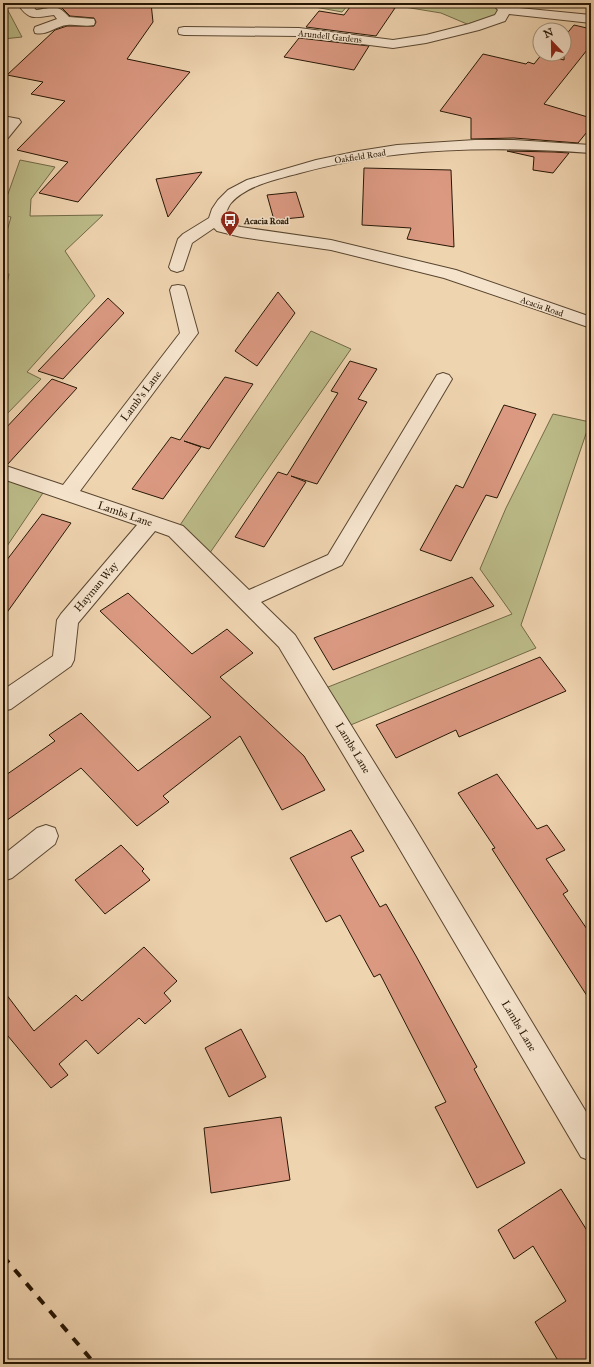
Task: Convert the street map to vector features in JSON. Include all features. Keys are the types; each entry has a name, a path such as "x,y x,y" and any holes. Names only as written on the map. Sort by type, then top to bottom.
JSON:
{"street":[{"path":"23,3 33,14 57,11 65,21"},
{"path":"501,6 591,19"},
{"name":"Arundell Gardens","path":"184,31 299,32 393,44 426,39 474,27 500,18 503,13 501,6"},
{"path":"40,30 65,21 89,22"},
{"path":"3,120 14,122 3,135"},
{"name":"Oakfield Road","path":"216,220 221,205 235,190 261,180 346,157 438,146 497,144 548,145 591,149"},
{"path":"177,267 184,242 189,237 216,220"},
{"name":"Acacia Road","path":"216,220 223,228 331,245 450,274 591,323"},
{"name":"Lamb's Lane","path":"67,494 189,333 178,290"},
{"path":"246,600 335,560 443,379"},
{"name":"Lambs Lane","path":"3,472 176,531 287,641 408,840 591,1147"},
{"name":"Hayman Way","path":"3,702 63,660 68,620 151,522"},
{"path":"3,870 46,836"}],"green space":[{"path":"4,3 22,37 3,39"},
{"path":"293,3 350,3 342,12"},
{"path":"380,3 497,3 500,18 474,27 441,13"},
{"path":"20,160 55,167 31,199 30,216 103,215 65,251 95,296 27,372 41,379 3,418 3,304 9,274 3,274 3,245 11,217 3,215 3,208"},
{"path":"311,331 351,349 205,560 176,531"},
{"path":"553,414 590,422 521,625 536,648 341,729 318,691 512,614 480,569 506,508"},
{"path":"3,472 47,487 3,552"}],"building":[{"path":"49,3 151,3 153,22 127,59 190,72 78,202 39,193 68,162 17,150 65,101 31,94 43,82 7,75 55,30 67,26 94,26 96,22 94,18 70,16 62,8 51,6"},
{"path":"353,3 365,3 395,8 376,36 306,27 319,11 344,15"},
{"path":"574,25 591,29 591,45 544,104 591,118 591,127 578,143 514,138 471,139 471,118 440,111 483,54 526,64 528,62 534,64 536,62 572,62 572,27"},
{"path":"299,38 369,46 354,70 284,57"},
{"path":"507,151 569,153 553,173 533,170 534,157"},
{"path":"364,168 451,170 454,247 407,239 411,228 362,225"},
{"path":"202,172 168,217 156,179"},
{"path":"296,192 304,217 274,220 267,195"},
{"path":"278,292 295,313 257,366 235,351"},
{"path":"108,298 124,313 63,379 38,371"},
{"path":"350,361 377,369 358,399 367,402 317,484 291,476 306,482 264,547 235,537 278,472 287,475 338,393 331,391"},
{"path":"225,377 253,384 209,449 184,441 201,447 163,499 132,489 171,437 180,440"},
{"path":"52,379 77,388 7,465 3,464 3,431"},
{"path":"504,405 536,414 497,498 486,495 451,561 420,550 456,485 463,488"},
{"path":"42,514 71,523 3,618 3,565"},
{"path":"472,577 494,606 333,670 314,638"},
{"path":"128,593 192,654 227,629 253,653 220,677 304,756 325,790 282,810 240,736 163,796 169,802 137,826 81,768 3,823 3,777 55,741 49,735 81,713 138,771 211,717 100,611"},
{"path":"540,657 566,691 459,737 456,730 396,758 376,725"},
{"path":"497,774 537,829 547,825 565,850 546,859 568,891 563,894 591,935 591,1002 492,849 495,848 458,793"},
{"path":"351,830 364,851 351,857 380,907 386,904 416,956 477,1067 474,1069 525,1163 477,1188 435,1107 446,1102 380,974 374,977 340,915 326,922 290,858"},
{"path":"121,845 144,869 142,871 150,880 105,914 75,880"},
{"path":"144,947 177,981 164,993 171,1001 145,1024 139,1018 98,1054 86,1040 59,1064 68,1075 51,1088 3,1030 3,990 34,1031 76,995 82,1001"},
{"path":"241,1029 266,1077 229,1097 205,1048"},
{"path":"281,1117 290,1180 211,1193 204,1128"},
{"path":"561,1189 591,1237 591,1364 560,1364 535,1322 566,1301 533,1246 514,1259 498,1230"}],"railway":[{"path":"3,1256 95,1364"}],"place":[{"name":"Acacia Road","path":"230,237"}]}
